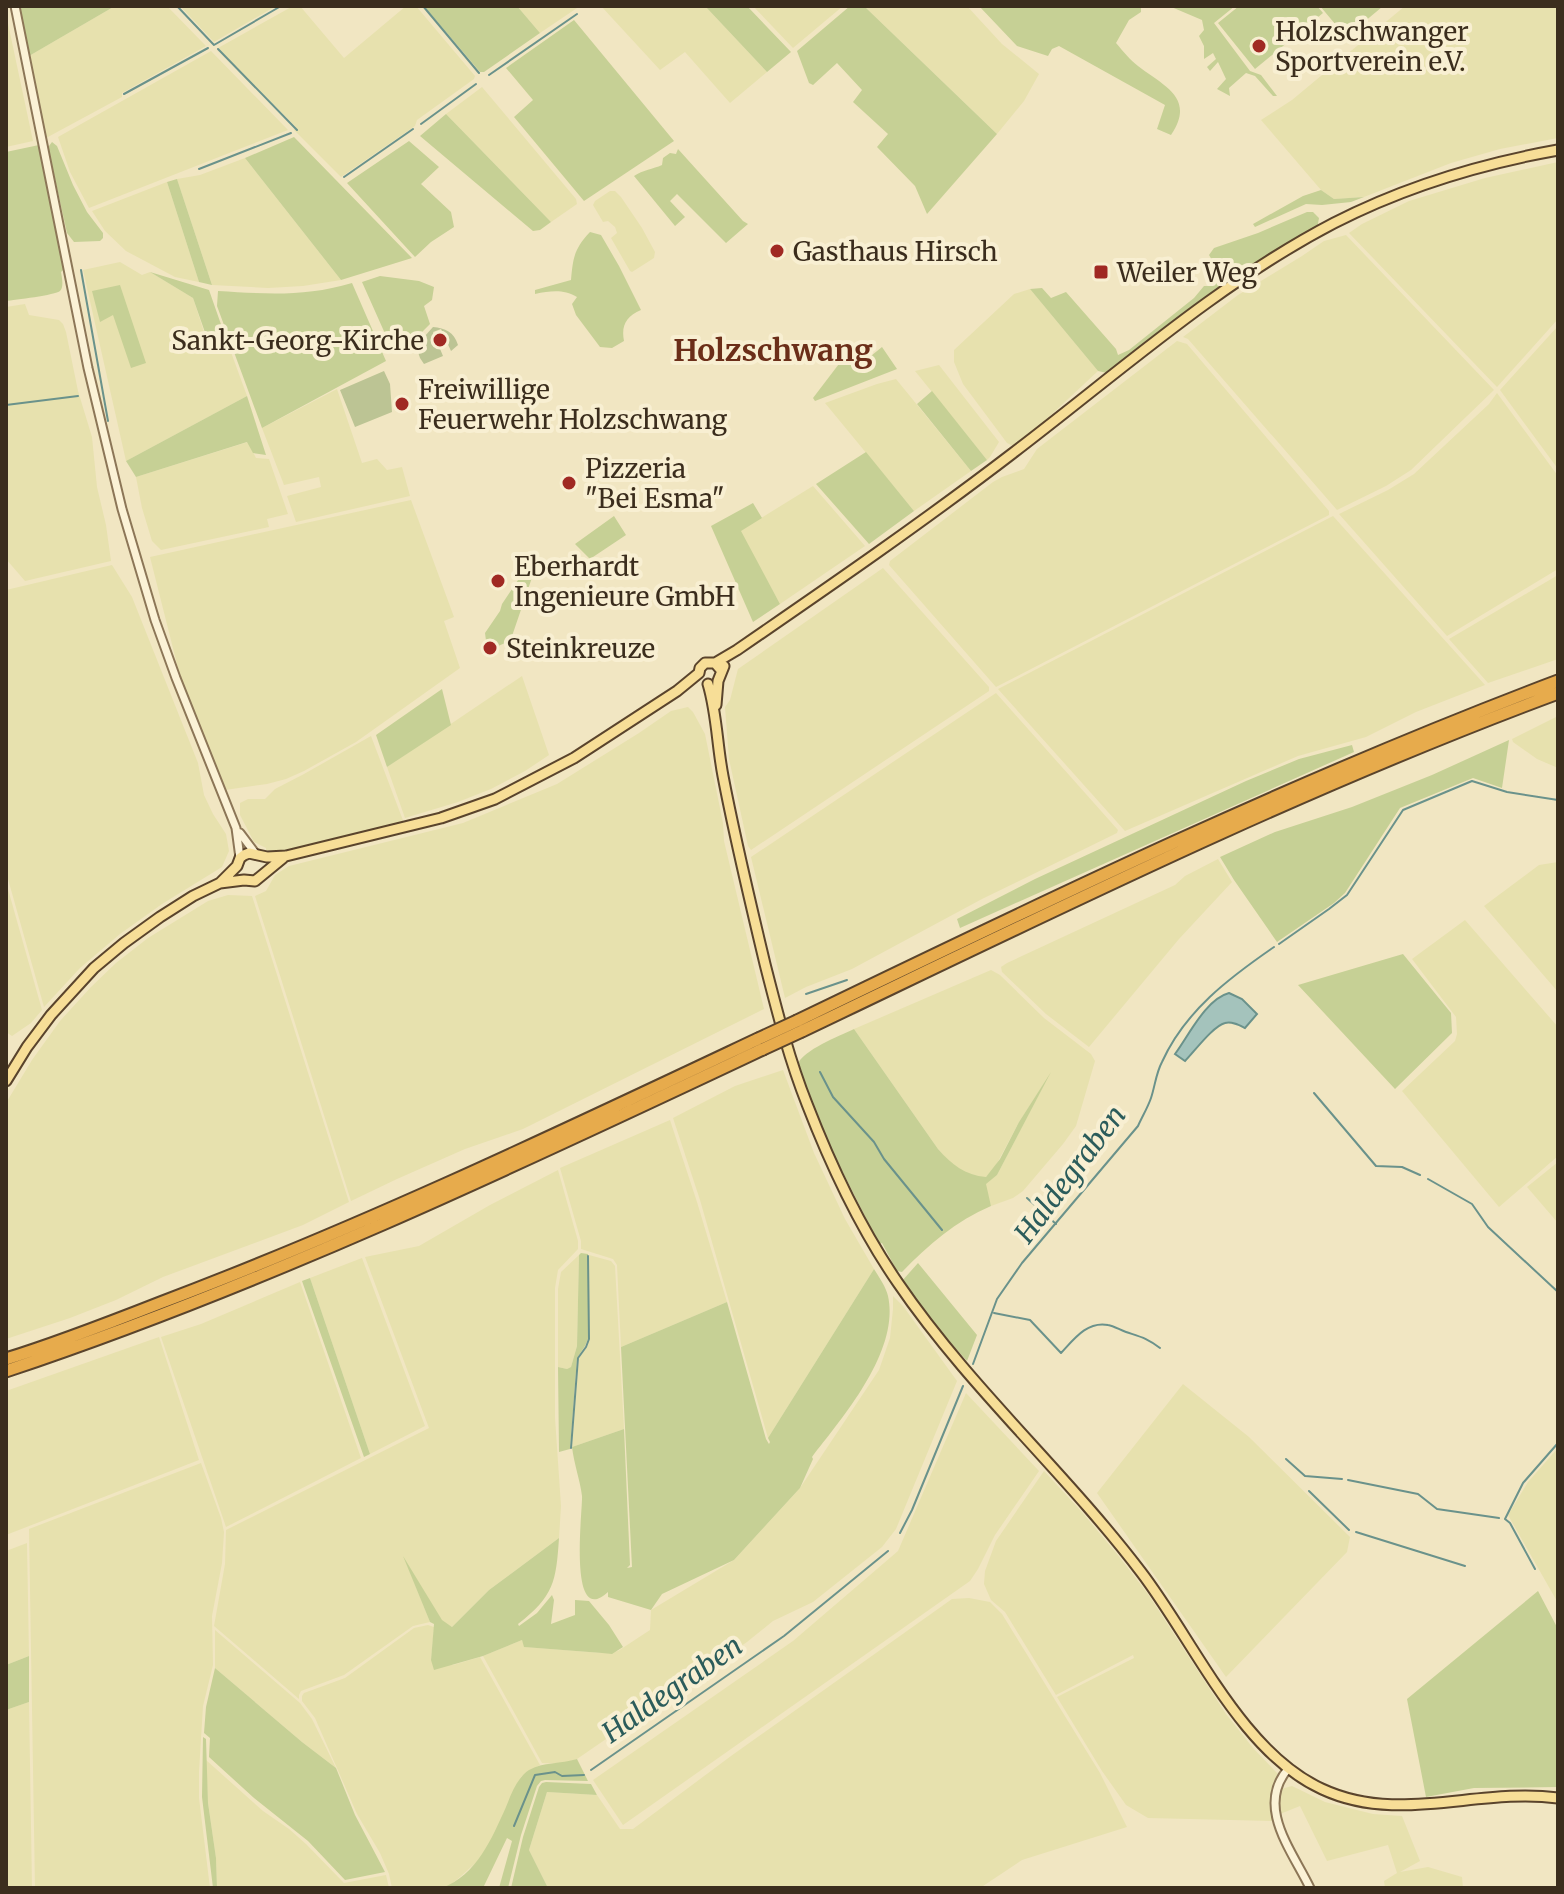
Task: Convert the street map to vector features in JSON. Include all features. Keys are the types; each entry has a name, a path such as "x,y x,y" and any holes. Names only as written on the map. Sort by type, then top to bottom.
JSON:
{"highway":[{"path":"799,1026 1028,910 1260,803 1558,681"},
{"path":"6,1371 99,1339 323,1250 512,1167 799,1026 1266,812 1558,693"},
{"path":"6,1359 218,1281 319,1239 761,1044"}],"main road":[{"path":"718,667 737,650 876,554 1012,454 1204,305 1263,264 1336,222 1414,188 1472,169 1558,150"},
{"path":"718,667 705,663 700,668 707,680 722,771 746,882 792,1061 831,1162 879,1254 905,1293 949,1350 1112,1533 1242,1720 1288,1769 1323,1790 1381,1805 1405,1806 1517,1795 1558,1798"},
{"path":"220,883 244,855 286,856 441,818 495,799 574,758 677,691 721,676 718,667"},
{"path":"258,855 265,864 264,873"},
{"path":"6,1081 51,1015 94,968 124,943 193,896 220,883 255,881 286,856"},
{"path":"239,862 240,876 244,880"}],"street":[{"path":"15,6 88,368 122,509 176,678 236,828 239,862"},
{"path":"236,828 258,855"},
{"path":"1288,1769 1278,1784 1276,1820 1310,1888"}],"shaded area":[{"path":"115,6 167,6 206,46 46,138 29,56"},
{"path":"180,6 276,6 214,42"},
{"path":"293,6 300,6 344,58 406,6 416,6 475,76 474,79 417,120 415,126 341,177 218,48"},
{"path":"517,6 580,6 540,33"},
{"path":"601,6 705,6 767,72 730,103 685,52 660,70"},
{"path":"753,6 843,6 793,48"},
{"path":"864,6 967,6 1002,44 1039,74 1024,101 997,134"},
{"path":"1405,6 1558,6 1558,138 1500,149 1451,163 1364,197 1334,199 1321,190 1261,120 1292,100"},
{"path":"6,14 33,141 6,147"},
{"path":"211,51 288,130 89,208 70,172 58,137"},
{"path":"482,87 576,199 577,204 551,222 446,114"},
{"path":"245,158 341,280 268,288 212,285 177,179 200,175"},
{"path":"1558,162 1558,319 1497,387 1349,233 1409,201 1485,178"},
{"path":"167,182 199,282 175,277 126,251 105,231 92,211"},
{"path":"610,191 621,197 655,252 654,258 632,272 611,238 617,233 615,227 608,221 603,222 593,205"},
{"path":"1346,235 1494,390 1411,470 1337,510 1188,339 1183,337 1238,295 1324,241"},
{"path":"120,262 142,275 150,272 193,298 207,341 224,333 247,396 126,461 83,270"},
{"path":"1030,289 1098,371 1022,442 1013,446 1007,443 963,384 954,362 954,350 1014,294"},
{"path":"25,304 29,315 59,320 66,332 78,391 92,437 97,487 111,561 25,581 6,559 6,307"},
{"path":"1558,326 1558,469 1500,390"},
{"path":"1177,341 1187,344 1329,511 1329,515 996,687 889,565 890,561 993,482 1024,469 1037,449"},
{"path":"939,365 999,442 987,460 915,371"},
{"path":"896,379 971,471 914,511 825,403"},
{"path":"337,389 362,463 377,459 387,470 402,467 410,496 296,522 287,496 321,487 319,477 284,485 262,428"},
{"path":"1497,393 1558,476 1558,569 1447,636 1339,514 1414,474"},
{"path":"248,442 256,458 269,459 288,514 267,519 269,527 161,550 152,541 136,477"},
{"path":"813,486 865,546 780,604 740,531"},
{"path":"411,500 454,617 444,621 460,668 356,742 304,771 267,784 225,790 180,676 150,557"},
{"path":"1333,516 1485,685 1416,712 1366,737 1298,756 1125,831 998,689"},
{"path":"112,565 132,597 198,763 204,795 226,834 229,851 222,867 120,934 80,968 44,1007 6,872 6,590"},
{"path":"883,568 989,687 989,691 751,850 729,759 725,707 730,700 738,669"},
{"path":"1558,575 1558,659 1488,683 1449,639"},
{"path":"522,676 549,755 491,789 405,818 387,767"},
{"path":"996,693 1118,830 1117,833 982,899 852,969 785,998 751,857"},
{"path":"688,707 705,734 724,841 764,1009 523,1129 465,1149 351,1201 255,896 266,891 275,875 289,866 463,823 557,784 671,711"},
{"path":"1558,716 1558,768 1537,759 1512,739"},
{"path":"371,736 404,823 291,851 266,853 266,848 254,842 240,815 240,803 248,799 265,799 275,789"},
{"path":"1218,859 1232,882 1179,939 1089,1047 1046,1014 1002,972 1001,967 1007,963 1175,885 1185,876"},
{"path":"1558,862 1558,992 1484,906 1539,865"},
{"path":"6,882 42,1010 31,1023 12,1036 6,1032"},
{"path":"228,895 252,896 349,1202 303,1225 163,1277 116,1300 6,1339 6,1103 60,1021 116,963 148,938 208,901"},
{"path":"1465,920 1558,1027 1558,1156 1499,1207 1402,1091 1455,1041 1457,1034 1456,1017 1412,959"},
{"path":"991,970 1044,1018 1091,1054 1095,1061 1076,1126 1023,1191 991,1206 985,1184 997,1175 1047,1079 994,1169 986,1177 980,1177 950,1163 938,1149 854,1029"},
{"path":"783,1070 814,1153 845,1219 874,1269 768,1438 700,1200 673,1118 735,1086"},
{"path":"670,1120 727,1302 621,1347 617,1265 613,1259 581,1249 560,1168"},
{"path":"1558,1162 1558,1223 1527,1187"},
{"path":"558,1170 578,1241 578,1249 558,1270 555,1288 555,1418 561,1506 559,1538 489,1590 452,1627 442,1621 406,1562 430,1622 413,1626 344,1675 301,1691 299,1699 214,1626 225,1564 226,1530 429,1428 365,1257 419,1246"},
{"path":"579,1255 577,1346 571,1367 567,1369 558,1367 558,1289 561,1272"},
{"path":"589,1255 611,1261 615,1266 624,1429 572,1447 579,1358 589,1339"},
{"path":"362,1258 425,1426 370,1454 310,1278"},
{"path":"300,1282 361,1458 226,1527 161,1337 201,1324"},
{"path":"893,1296 957,1381 896,1529 882,1547 813,1602 773,1621 577,1759 562,1764 542,1763 483,1656 522,1640 525,1647 602,1653 618,1651 650,1630 651,1610 734,1560 800,1488 879,1370 890,1338"},
{"path":"159,1337 199,1460 6,1535 6,1391"},
{"path":"1183,1384 1249,1437 1350,1537 1347,1552 1226,1677 1097,1493"},
{"path":"966,1393 1039,1471 995,1535 970,1581 623,1825 593,1780 793,1641 898,1551"},
{"path":"1558,1448 1558,1603 1508,1515 1528,1482"},
{"path":"201,1463 224,1532 222,1563 212,1616 213,1665 203,1706 199,1772 199,1798 210,1888 35,1888 29,1529"},
{"path":"1044,1471 1081,1511 1148,1594 1226,1714 1278,1774 1271,1794 1272,1821 1148,1818 1126,1805 1102,1771 1057,1697 1134,1658 1133,1655 1056,1695 1005,1612 991,1600 984,1584 985,1571 996,1541"},
{"path":"27,1543 29,1656 6,1665 6,1551"},
{"path":"952,1599 990,1602 1002,1614 1100,1773 1127,1827 1022,1860 980,1888 548,1888 529,1850 547,1792 597,1795 620,1829 633,1829"},
{"path":"434,1627 431,1660 453,1665 480,1657 540,1765 521,1777 481,1858 460,1877 442,1888 392,1888 380,1853 357,1814 315,1718 302,1701 302,1696 345,1678 414,1628"},
{"path":"215,1630 300,1703 312,1719 336,1768 215,1668"},
{"path":"29,1702 32,1888 6,1888 6,1710"},
{"path":"206,1760 306,1844 344,1883 386,1875 389,1888 217,1888"},
{"path":"1292,1786 1325,1802 1373,1814 1402,1816 1420,1861 1400,1872 1428,1867 1462,1877 1463,1888 1385,1888 1384,1881 1397,1873 1388,1845 1327,1861 1300,1806 1280,1814 1281,1789"}],"green space":[{"path":"19,6 115,6 29,56"},
{"path":"424,6 517,6 540,33 480,72"},
{"path":"705,6 747,6 791,52 767,72"},
{"path":"850,6 864,6 997,134 927,214 915,186 877,147 888,134 853,102 862,90 837,63 813,85 809,83 797,51"},
{"path":"979,6 1141,6 1141,12 1129,20 1116,43 1135,64 1174,94 1180,111 1171,135 1157,129 1165,105 1059,46 1052,49 1048,56 1017,46"},
{"path":"1169,6 1235,6 1214,23 1250,71 1261,75 1277,96 1273,96 1255,76 1246,73 1229,88 1230,96 1217,89 1226,79 1218,62 1210,71 1207,67 1216,59 1213,53 1204,59 1204,46 1199,36 1204,30 1202,20"},
{"name":"Holzschwanger Sportverein e.V.","path":"1239,6 1317,6 1323,13 1255,69 1218,23"},
{"name":"Holzschwanger Sportverein e.V.","path":"1320,6 1381,6 1382,7 1346,37"},
{"path":"574,20 674,141 584,201 514,117 533,100 506,68"},
{"path":"446,114 551,222 533,231 420,136"},
{"path":"294,137 412,258 341,280 245,158"},
{"path":"409,141 439,167 421,184 451,212 454,227 415,257 347,183"},
{"path":"52,142 57,146 87,212 103,233 100,241 74,242 67,233 49,152"},
{"path":"39,145 64,269 61,272 62,287 51,294 6,301 6,152"},
{"path":"678,149 748,224 726,243 677,194 670,201 685,217 675,226 634,176 662,165 663,158 670,153 676,154"},
{"path":"177,179 212,285 199,282 167,182"},
{"path":"1321,190 1334,199 1364,197 1351,202 1306,204 1255,227 1253,224 1303,196"},
{"path":"1313,212 1319,218 1317,229 1107,373 1098,371 1030,289 1042,288 1051,298 1066,292 1118,355 1129,350 1194,298 1204,286 1211,286 1223,279 1209,255 1214,248"},
{"path":"590,232 601,235 641,310 626,322 624,341 612,348 600,347 576,315 572,304 577,297 557,291 535,294 535,290 571,280 575,254"},
{"path":"150,272 209,290 224,333 208,341 193,298"},
{"path":"380,276 419,281 434,287 432,300 424,306 430,324 421,333 391,347 362,282"},
{"path":"352,283 386,361 262,428 217,306 218,291 302,292"},
{"path":"120,285 146,363 131,368 113,315 100,322 92,291"},
{"path":"433,327 441,328 448,332 458,345 451,351 441,329 433,332 443,356 424,364 416,346"},
{"path":"882,347 897,369 815,401 813,398 845,356 861,364"},
{"path":"384,371 390,384 392,412 355,427 340,390"},
{"path":"932,391 987,460 971,471 917,404"},
{"path":"247,396 266,455 253,453 247,442 136,477 126,461"},
{"path":"866,452 914,511 869,544 816,484"},
{"path":"753,503 762,518 741,531 780,604 753,622 711,526"},
{"path":"614,516 626,535 590,559 575,544"},
{"path":"537,563 512,636 489,650 485,633 522,574"},
{"path":"442,689 451,725 387,767 376,735"},
{"path":"1509,740 1502,788 1473,778 1400,808 1345,893 1277,942 1220,857 1275,832 1352,807 1432,775"},
{"path":"1352,745 1354,752 960,928 957,919 1035,879 1246,781 1299,759"},
{"path":"1403,954 1451,1013 1452,1033 1395,1089 1298,985"},
{"path":"854,1029 938,1149 959,1168 978,1176 986,1177 1000,1159 1051,1072 997,1175 986,1184 991,1206 943,1234 902,1272 897,1271 882,1243 879,1244 830,1147 797,1065 814,1049"},
{"path":"581,1253 588,1254 588,1339 577,1358 570,1449 559,1452 558,1367 571,1367 577,1346"},
{"path":"918,1263 977,1335 967,1361 902,1281"},
{"path":"874,1269 888,1296 886,1339 853,1403 812,1457 800,1488 734,1560 662,1594 651,1610 608,1597 608,1592 595,1599 587,1595 580,1563 582,1496 572,1447 624,1429 630,1565 627,1568 632,1567 621,1347 727,1302 769,1444 768,1438"},
{"path":"310,1278 370,1454 364,1457 302,1281"},
{"path":"559,1538 551,1587 519,1626 537,1613 552,1595 551,1624 575,1615 575,1600 589,1601 623,1647 612,1654 524,1647 522,1640 483,1656 434,1670 431,1660 434,1624 430,1622 403,1556 442,1620 452,1627 489,1590"},
{"path":"1538,1591 1558,1629 1558,1787 1474,1788 1426,1797 1407,1699"},
{"path":"29,1656 29,1702 6,1710 6,1665"},
{"path":"215,1668 336,1768 355,1815 385,1872 345,1880 308,1841 209,1757 210,1738 204,1733"},
{"path":"203,1737 206,1739 208,1803 217,1888 213,1888 202,1797"},
{"path":"577,1759 588,1781 545,1780 537,1786 508,1888 499,1888 512,1841 507,1838 483,1888 442,1888 465,1874 482,1854 525,1773 540,1766"},
{"path":"546,1782 591,1784 597,1795 547,1792 529,1850 548,1888 511,1888 539,1787"}],"water":[{"path":"1229,993 1242,999 1257,1014 1245,1028 1225,1023 1209,1034 1185,1061 1175,1054 1205,1010"}],"waterway":[{"path":"177,6 214,45 281,6"},
{"path":"423,6 479,73"},
{"path":"489,75 577,14"},
{"path":"124,94 208,48"},
{"path":"218,49 297,130"},
{"path":"421,124 476,84"},
{"path":"344,177 413,129"},
{"path":"199,169 291,133"},
{"path":"81,270 108,421"},
{"path":"6,405 78,396"},
{"name":"Haldegraben","path":"1279,944 1347,895 1403,810 1472,781 1507,792 1558,800"},
{"name":"Haldegraben","path":"973,1364 997,1299 1022,1263 1138,1126 1150,1101 1160,1066 1183,1027 1210,997 1274,947"},
{"path":"806,994 847,980"},
{"path":"820,1072 833,1097 874,1142 884,1159 942,1230"},
{"path":"1314,1093 1376,1166 1402,1167 1420,1175"},
{"path":"1428,1179 1472,1204 1488,1227 1558,1292"},
{"path":"1027,1198 1056,1224"},
{"path":"571,1448 578,1358 589,1339 588,1256"},
{"path":"994,1313 1030,1320 1061,1353 1087,1328 1100,1324 1144,1338 1160,1348"},
{"name":"Haldegraben","path":"900,1533 963,1386"},
{"path":"1535,1569 1505,1519 1523,1483 1558,1443"},
{"path":"1286,1459 1305,1476 1342,1479"},
{"path":"1348,1480 1418,1494 1437,1509 1499,1518"},
{"path":"1309,1491 1349,1530"},
{"path":"1356,1532 1465,1566"},
{"name":"Haldegraben","path":"591,1770 784,1636 888,1551"},
{"name":"Haldegraben","path":"514,1826 535,1775 555,1772 562,1776 584,1775"}],"place":[{"name":"Holzschwanger Sportverein e.V.","path":"1259,46"},
{"name":"Gasthaus Hirsch","path":"777,251"},
{"name":"Weiler Weg","path":"1101,272"},
{"name":"Sankt-Georg-Kirche","path":"440,340"},
{"name":"Freiwillige Feuerwehr Holzschwang","path":"402,404"},
{"name":"Pizzeria \"Bei Esma\"","path":"569,483"},
{"name":"Eberhardt Ingenieure GmbH","path":"498,581"},
{"name":"Steinkreuze","path":"490,648"}],"district":[{"name":"Holzschwang","path":"773,350"}]}
